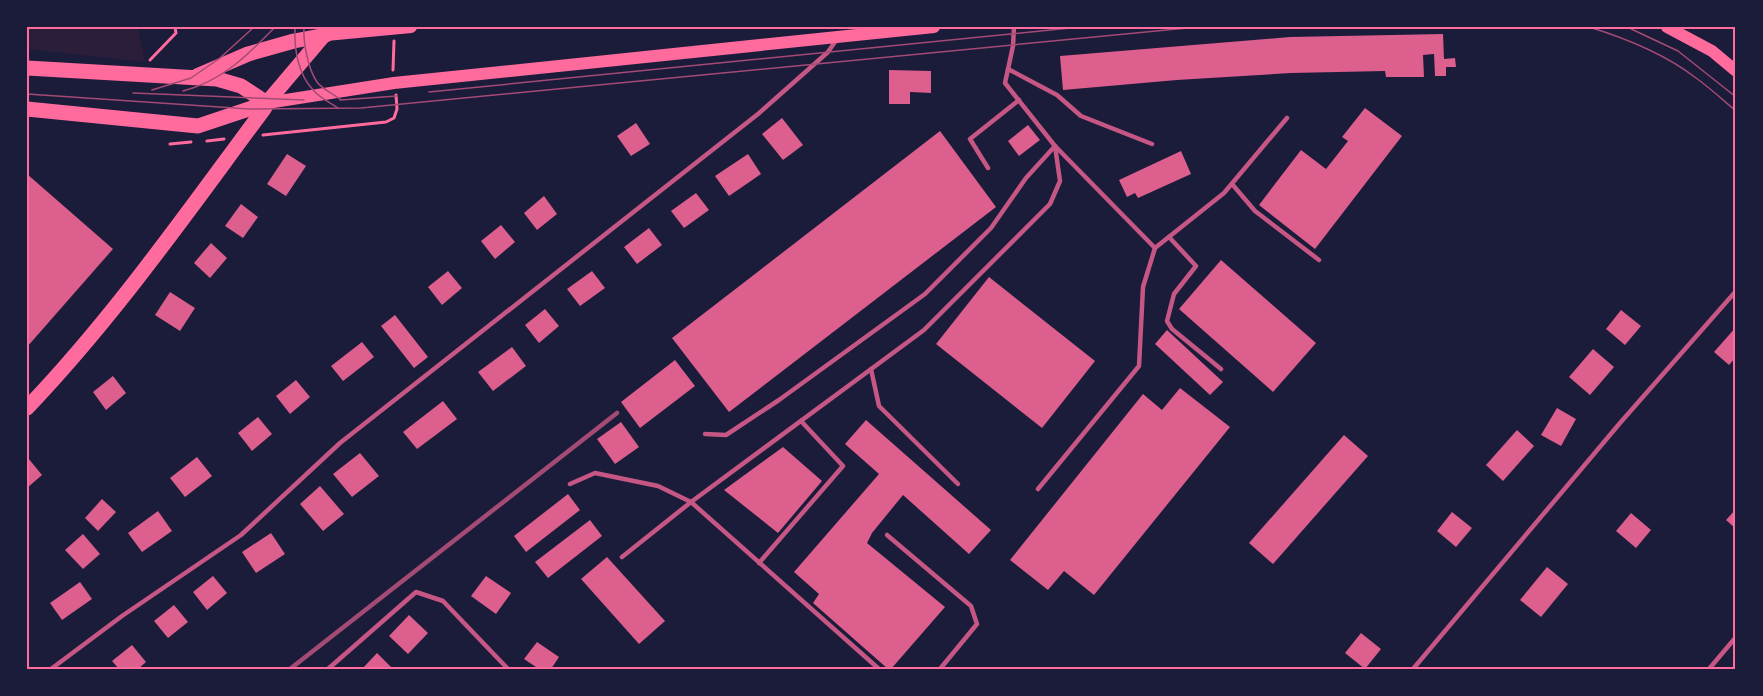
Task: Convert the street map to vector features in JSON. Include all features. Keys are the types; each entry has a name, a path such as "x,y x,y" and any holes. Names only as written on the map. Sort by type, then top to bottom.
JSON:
{"main road":[{"path":"191,78 307,33 411,27"},
{"path":"27,109 198,126 268,101 394,83 934,27"},
{"path":"1672,28 1712,51 1736,72"},
{"path":"268,101 329,31"},
{"path":"27,408 68,365 138,278 268,101 307,33"},
{"path":"27,68 217,79 241,86 268,101"}],"lane":[{"path":"1014,27 1013,46 1005,83 1055,146 1155,248"},
{"path":"51,669 122,616 240,535 340,443 758,114 828,52 838,36"},
{"path":"1008,69 1057,95 1081,116 1152,144"},
{"path":"988,168 970,139 1019,100"},
{"path":"1038,489 1139,366 1143,287 1155,248 1224,193 1287,118"},
{"path":"621,557 691,502 924,330 1050,204 1060,182 1055,146"},
{"path":"705,434 726,435 779,400 925,294 991,228 1026,178 1055,146"},
{"path":"1232,184 1255,210 1319,261"},
{"path":"1170,237 1196,266 1174,294 1167,321 1172,329 1221,369"},
{"path":"1413,669 1620,423 1736,291"},
{"path":"871,369 879,406 958,484"},
{"path":"759,563 843,466 801,421"},
{"path":"570,484 595,473 658,486 691,502 879,669"},
{"path":"887,535 971,606 977,624 940,669"},
{"path":"328,669 416,592 443,601 508,669"},
{"path":"1708,669 1736,637"}],"path":[{"path":"393,74 394,39"},
{"path":"170,144 386,122 394,118 397,109 395,90"}],"shaded area":[{"path":"27,27 138,27 145,62 27,49"}],"building":[{"path":"1443,34 1444,59 1455,58 1456,67 1446,67 1446,76 1435,76 1434,54 1423,55 1424,77 1386,77 1385,71 1291,73 1063,90 1060,56 1290,37"},
{"path":"889,70 931,71 931,93 910,92 910,104 889,104"},
{"path":"1365,108 1402,136 1315,249 1259,205 1301,150 1326,169 1348,141 1342,137"},
{"path":"782,118 803,145 783,160 762,134"},
{"path":"636,123 650,144 631,156 617,136"},
{"path":"1028,125 1040,140 1019,156 1008,141"},
{"path":"940,131 996,207 729,412 672,338"},
{"path":"1181,151 1191,174 1138,198 1135,193 1127,197 1119,180"},
{"path":"287,154 306,166 286,196 267,184"},
{"path":"748,154 761,174 729,196 715,176"},
{"path":"27,174 113,249 27,347"},
{"path":"696,193 709,210 684,228 671,211"},
{"path":"544,196 557,214 537,230 524,213"},
{"path":"241,204 258,217 243,238 225,226"},
{"path":"501,225 515,242 495,259 481,241"},
{"path":"649,228 662,245 637,264 624,247"},
{"path":"211,243 227,258 210,278 194,263"},
{"path":"1221,260 1316,343 1273,392 1179,309"},
{"path":"448,271 462,288 442,305 428,287"},
{"path":"592,271 605,288 580,306 567,289"},
{"path":"989,277 1095,361 1042,428 936,344"},
{"path":"170,292 195,308 180,331 155,315"},
{"path":"545,309 559,326 539,343 525,325"},
{"path":"1621,310 1641,326 1625,345 1606,329"},
{"path":"395,315 428,357 414,368 381,326"},
{"path":"1736,327 1736,357 1729,365 1714,352"},
{"path":"1167,330 1223,382 1210,395 1155,344"},
{"path":"362,342 374,357 343,381 331,366"},
{"path":"512,347 526,366 493,391 478,372"},
{"path":"1593,349 1614,367 1590,395 1569,377"},
{"path":"675,360 695,386 640,428 621,402"},
{"path":"113,376 126,393 106,410 93,392"},
{"path":"296,380 310,397 290,414 276,396"},
{"path":"1180,388 1230,427 1094,595 1064,571 1048,590 1010,560 1143,394 1162,410"},
{"path":"443,401 457,419 417,449 403,432"},
{"path":"1557,408 1576,419 1561,446 1541,435"},
{"path":"258,417 272,434 252,451 238,433"},
{"path":"866,420 991,530 969,554 903,495 872,533 867,543 945,607 891,669 888,669 813,603 819,594 794,572 879,474 845,444"},
{"path":"621,422 639,447 615,464 597,439"},
{"path":"1517,430 1534,446 1503,481 1486,465"},
{"path":"1344,435 1368,456 1273,564 1249,543"},
{"path":"783,447 822,481 778,533 724,490"},
{"path":"360,453 379,476 352,497 333,474"},
{"path":"197,457 212,476 185,497 170,478"},
{"path":"27,459 42,475 27,488"},
{"path":"320,486 344,514 323,531 300,504"},
{"path":"568,494 580,510 526,552 514,536"},
{"path":"102,499 116,512 98,531 85,518"},
{"path":"1736,509 1736,529 1726,520"},
{"path":"158,511 172,531 142,552 128,533"},
{"path":"1452,512 1472,528 1456,547 1437,531"},
{"path":"1631,513 1651,530 1636,548 1616,531"},
{"path":"590,520 602,536 548,578 535,562"},
{"path":"271,533 285,554 256,573 242,552"},
{"path":"83,534 100,554 83,569 65,550"},
{"path":"607,557 665,621 639,644 581,579"},
{"path":"1547,567 1568,584 1541,617 1520,600"},
{"path":"213,576 227,593 207,610 193,592"},
{"path":"486,576 511,593 496,614 471,596"},
{"path":"80,582 92,599 62,620 50,603"},
{"path":"174,605 188,622 168,638 154,621"},
{"path":"409,615 428,633 408,654 389,636"},
{"path":"1361,633 1381,649 1365,669 1345,653"},
{"path":"537,642 559,657 551,669 539,669 524,659"},
{"path":"132,645 146,662 138,669 119,669 112,661"},
{"path":"377,653 393,669 362,669"}],"tram line":[{"path":"152,90 191,78 220,58 254,27"},
{"path":"183,91 210,81 234,66 275,27"},
{"path":"295,27 296,53 304,77 316,94 338,108"},
{"path":"304,27 304,40 314,77 322,87 340,99"},
{"path":"429,92 1080,27"},
{"path":"27,94 249,109 361,108 1198,27"},
{"path":"1589,27 1617,36 1671,61 1736,111"},
{"path":"1627,27 1678,51 1736,97"},
{"path":"133,93 304,100"},
{"path":"340,100 397,96"}],"railway":[{"path":"290,669 617,413"}]}
